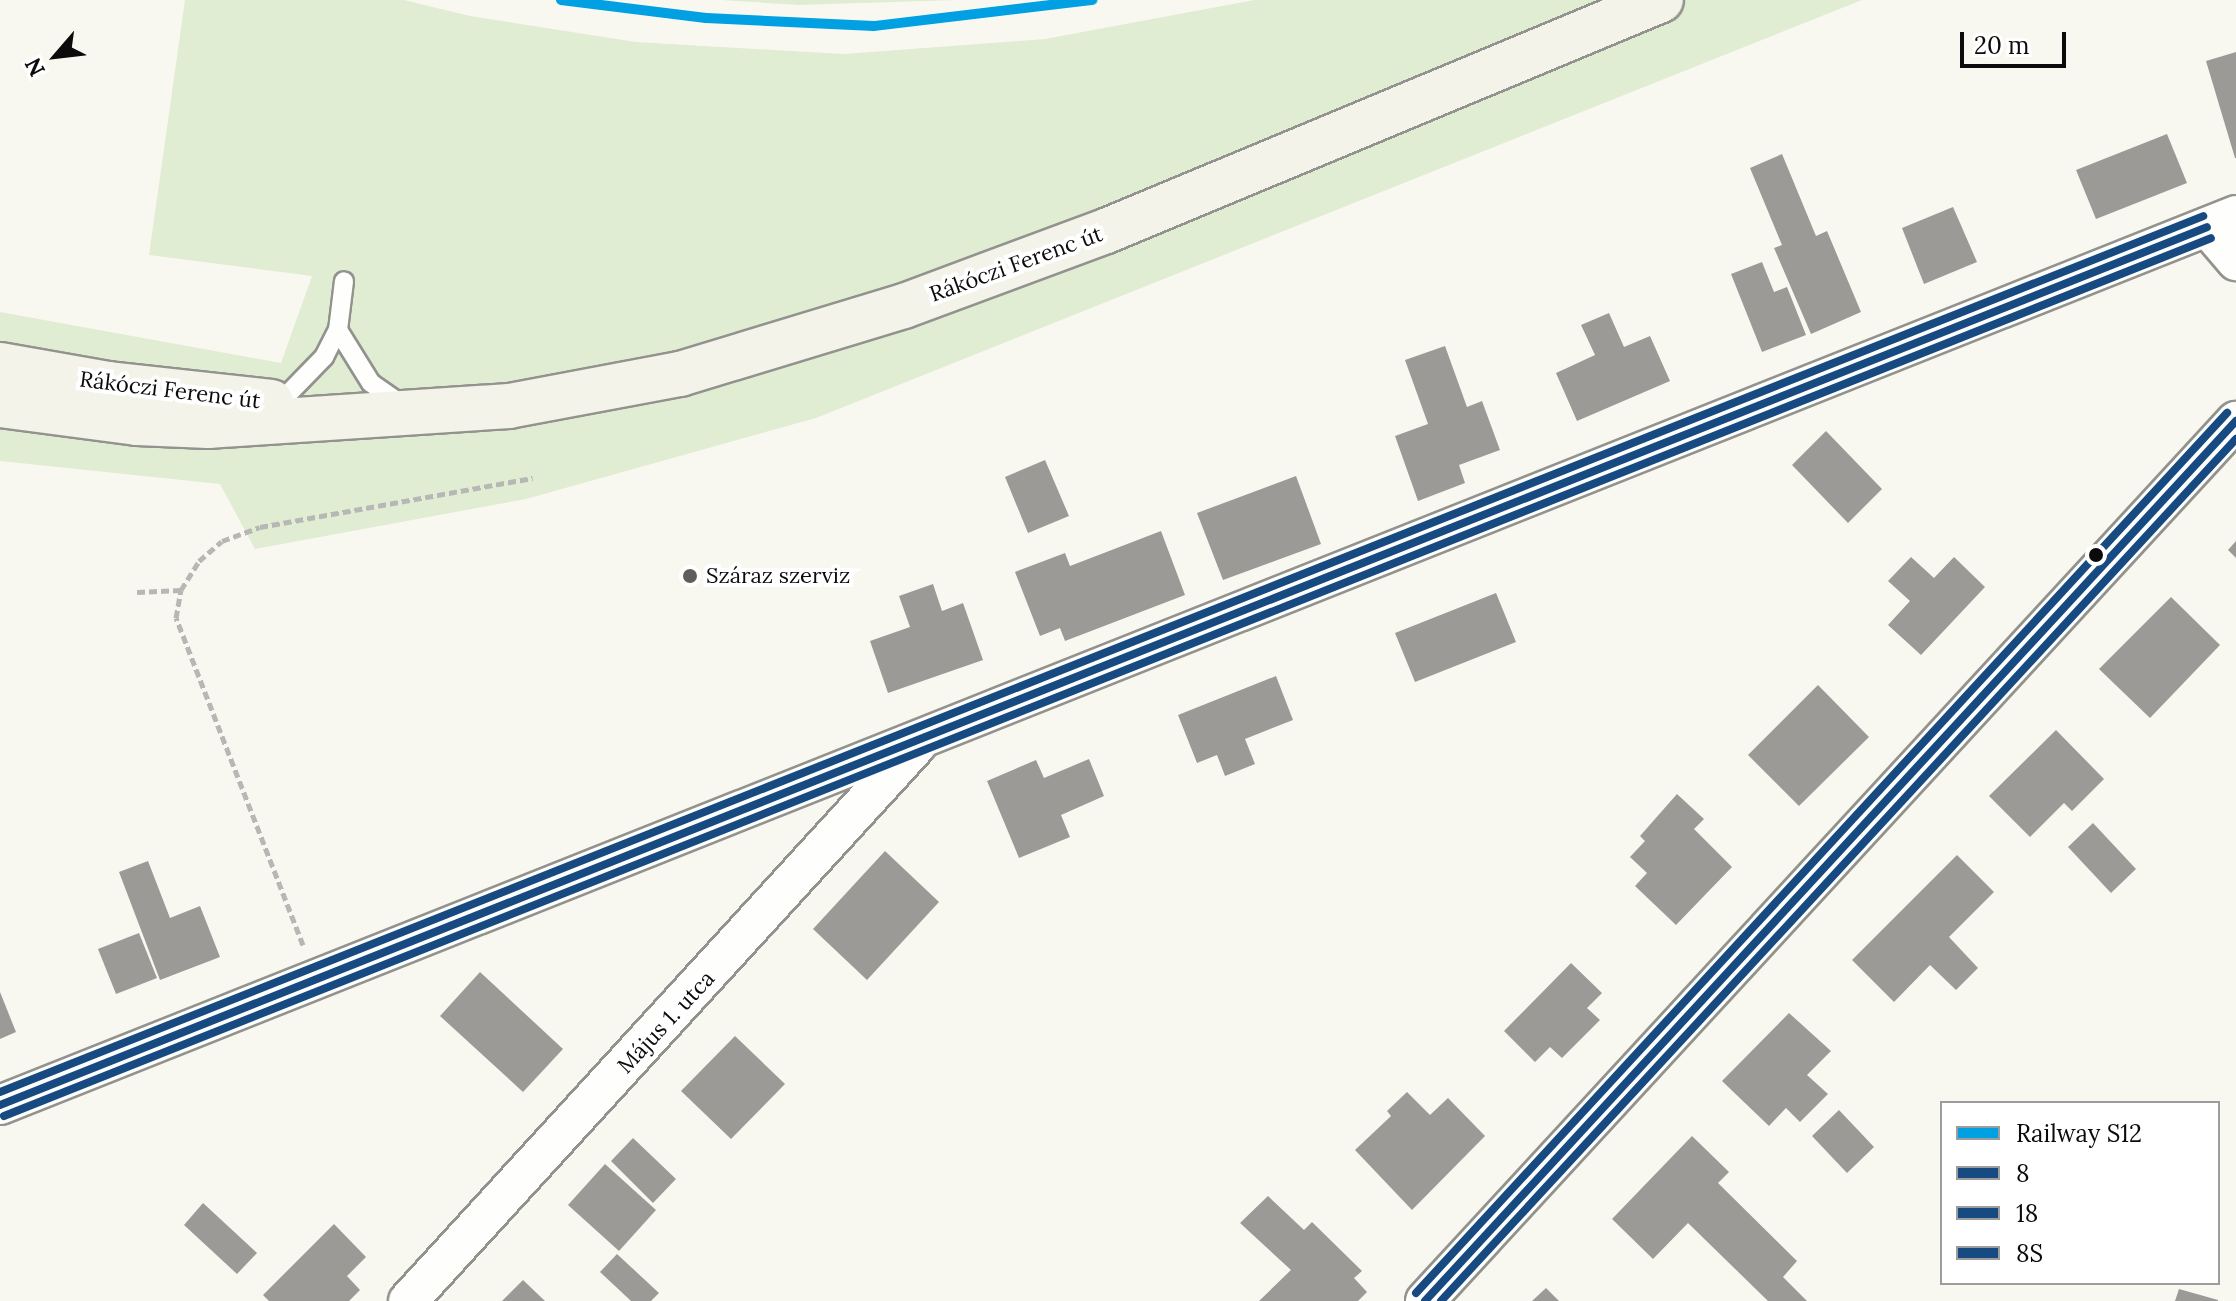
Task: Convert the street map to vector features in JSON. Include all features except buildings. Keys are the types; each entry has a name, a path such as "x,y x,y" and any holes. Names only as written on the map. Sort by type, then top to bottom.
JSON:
{"main road":[{"name":"Rákóczi Ferenc út","path":"0,405 137,423 208,426 420,412 589,395 744,356 904,306 1106,231 1661,0"},
{"name":"Rákóczi Ferenc út","path":"0,365 109,384 265,401 340,418"}],"street":[{"path":"0,1105 2221,221 2236,261"},
{"path":"1425,1301 2236,421"},
{"name":"Május 1. utca","path":"408,1301 921,741"}],"lane":[{"path":"265,401 288,394 307,379 338,330 344,281"},
{"path":"338,330 371,383 389,399 420,412"}],"path":[{"path":"317,980 176,618 181,590 199,561 222,541 260,527 533,478"},
{"path":"137,592 181,590"}],"green space":[{"path":"185,0 404,0 470,16 636,42 844,54 1045,39 1254,0 1862,0 816,418 526,499 255,549 220,484 0,461 0,312 281,363 312,276 149,255"},
{"path":"721,0 956,0 799,5"}],"rail line":[{"name":"S12","path":"561,0 706,18 874,26 1092,0"}],"transit line":[{"name":"8S","path":"0,1092 2203,216"},
{"name":"8","path":"0,1105 2207,227"},
{"name":"18","path":"4,1116 2211,238"},
{"name":"8S","path":"1416,1293 2227,413"},
{"name":"8","path":"1425,1301 2236,421"},
{"name":"18","path":"1441,1301 2236,439"}],"place":[{"name":"Száraz szerviz","path":"690,576"}]}
